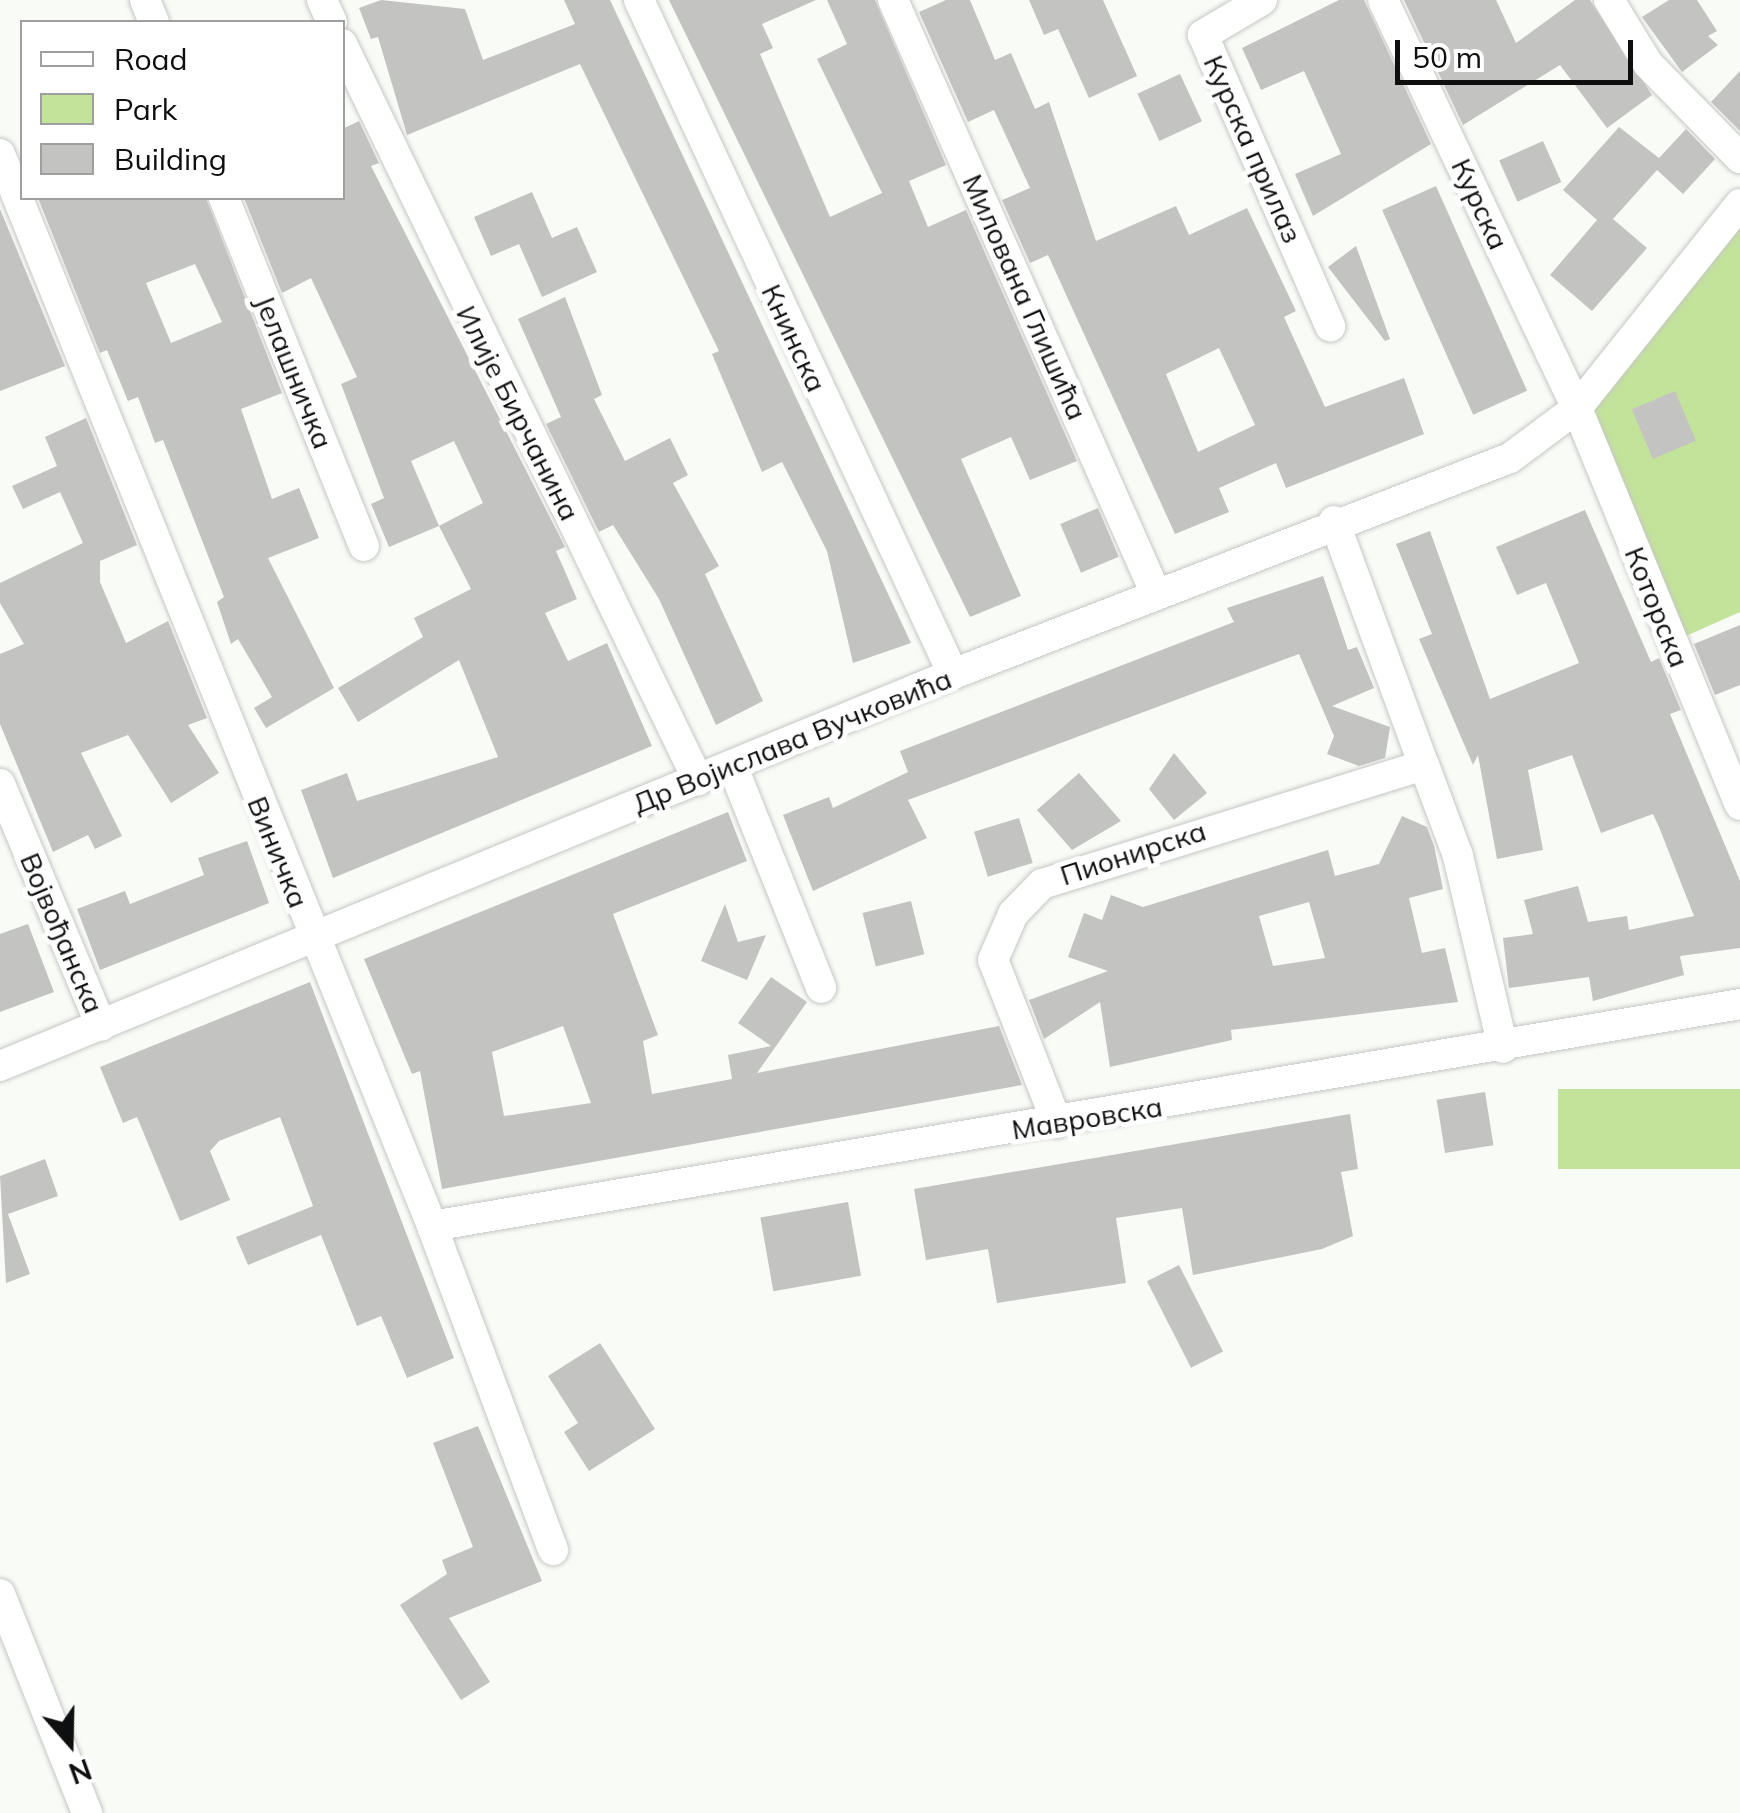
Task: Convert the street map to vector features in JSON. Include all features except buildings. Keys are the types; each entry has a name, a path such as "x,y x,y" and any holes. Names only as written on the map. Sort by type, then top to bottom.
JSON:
{"street":[{"name":"Книнска","path":"639,0 953,674"},
{"name":"Милована Глишића","path":"893,0 1156,594"},
{"name":"Курска прилаз","path":"1262,0 1203,35 1330,326"},
{"name":"Курска","path":"1382,0 1577,408"},
{"path":"1609,0 1648,64 1740,158"},
{"name":"Илије Бирчанина","path":"345,50 698,780"},
{"name":"Виничка","path":"0,154 312,938 432,1226 553,1550"},
{"name":"Јелашничка","path":"225,200 364,546"},
{"name":"Др Војислава Вучковића","path":"0,1066 1334,520 1510,458 1577,408 1740,204"},
{"name":"Которска","path":"1577,408 1740,805"},
{"path":"1334,520 1458,856 1503,1048"},
{"path":"732,765 821,988"},
{"name":"Пионирска","path":"1057,1123 992,960 1024,901 1063,871 1424,765"},
{"name":"Војвођанска","path":"0,784 101,1026"},
{"name":"Мавровска","path":"432,1226 1503,1048 1740,1004"},
{"path":"0,1594 87,1813"}],"green space":[{"path":"1740,226 1740,612 1677,640 1580,417"},
{"path":"1558,1089 1740,1089 1740,1169 1558,1169"}]}
